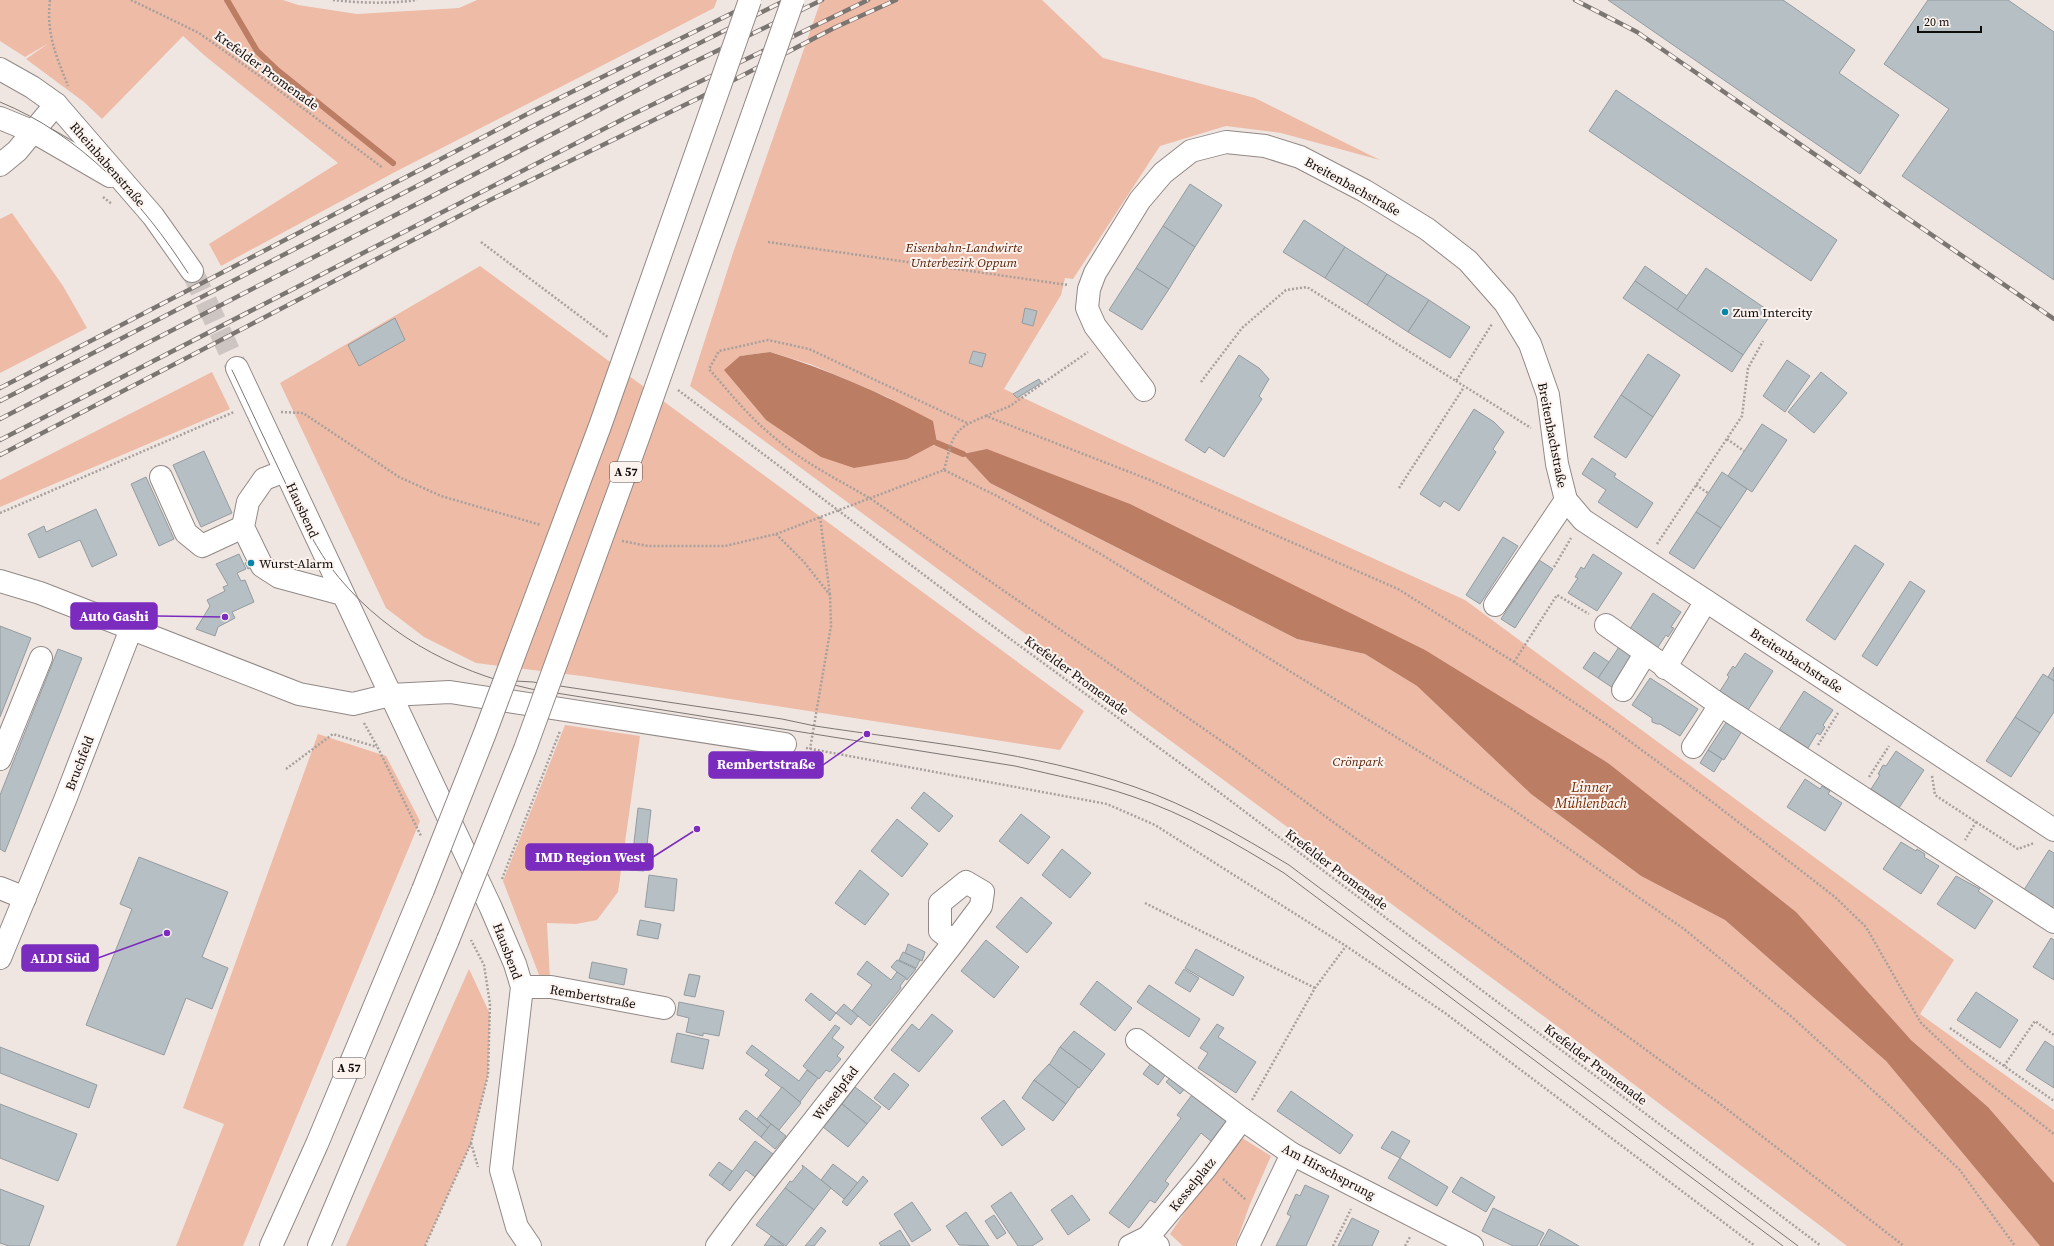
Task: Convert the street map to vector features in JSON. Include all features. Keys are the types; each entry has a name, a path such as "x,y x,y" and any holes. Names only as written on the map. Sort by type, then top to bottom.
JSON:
{"main road":[{"name":"A 57","path":"271,1246 320,1137 424,890 485,733 600,426 750,0"},
{"name":"A 57","path":"319,1246 448,940 525,749 638,438 793,0"},
{"name":"Rheinbabenstraße","path":"0,69 32,87 64,99 149,212"},
{"path":"0,165 17,151 64,99"},
{"name":"Rheinbabenstraße","path":"0,118 34,132 108,174 149,212"},
{"name":"Breitenbachstraße","path":"1144,390 1095,326 1088,308 1089,289 1095,273 1140,200 1163,173 1191,151 1226,142 1265,146 1300,157 1365,191 1427,228 1468,261 1505,303 1533,351 1548,394 1557,464 1566,500 1583,520 1901,728 2047,836"},
{"path":"149,212 192,271"},
{"name":"Hausbend","path":"237,368 491,908 515,964 522,987 501,1170 517,1227 530,1246"},
{"path":"285,471 264,479 248,502 243,527 262,566 279,577 342,594"},
{"path":"161,477 186,533 202,546 243,527"},
{"path":"1495,605 1566,500"},
{"path":"0,581 40,593 299,694 353,704 390,695 450,692 569,709 689,736 785,744"},
{"path":"1665,668 1706,601"},
{"path":"1606,625 1645,654 1720,705 2054,922"},
{"name":"Bruchfeld","path":"0,958 131,628"},
{"path":"1623,690 1645,654"},
{"path":"0,759 41,658"},
{"path":"1693,747 1720,705"},
{"path":"0,888 25,898"},
{"name":"Wieselpfad","path":"717,1246 954,942"},
{"name":"Rembertstraße","path":"522,987 551,987 664,1008"},
{"name":"Am Hirschsprung","path":"1137,1040 1242,1119 1292,1154 1472,1246"},
{"name":"Kesselplatz","path":"1146,1243 1205,1169 1242,1119"},
{"path":"1248,1246 1262,1213 1292,1154"}],"path":[{"path":"50,0 48,13 51,40 64,99"},
{"name":"Krefelder Promenade","path":"131,0 199,33 261,77 383,168"},
{"path":"333,0 388,2 417,0"},
{"path":"98,193 115,207"},
{"path":"768,242 1063,284"},
{"path":"1201,382 1242,328 1286,290 1307,287 1555,443"},
{"path":"1456,381 1505,303"},
{"path":"968,423 809,349 768,340 719,351 709,369 748,413 775,439 821,470 871,498 1233,749 1719,1103 1904,1246"},
{"path":"944,470 954,434 968,423 1010,406 1105,340"},
{"path":"1646,561 1742,416 1748,368 1763,341"},
{"path":"1399,488 1464,387"},
{"path":"0,513 235,412 303,413 399,476 440,496 515,519 544,526"},
{"path":"986,416 1150,480 1398,589 1514,662 1647,754 1791,862 1835,897 1866,927 1922,1023 1968,1067 2054,1134"},
{"path":"1727,438 1744,451"},
{"path":"619,541 648,546 725,546 776,534 840,511 944,470 997,496 1099,553 1502,802 1684,929 1793,1018 1959,1169 2015,1246"},
{"path":"1696,485 1708,493"},
{"name":"Krefelder Promenade","path":"840,511 1199,777 1821,1246"},
{"path":"820,517 830,595 831,626 810,749 1107,804 1155,825 1346,946 1445,1013 1755,1246"},
{"path":"1554,567 1583,520"},
{"path":"776,534 804,562 830,595"},
{"path":"1514,662 1557,594 1606,625"},
{"path":"1807,762 1850,695"},
{"path":"491,908 569,709"},
{"path":"1858,794 1901,728"},
{"path":"286,769 333,734 378,748"},
{"path":"1927,746 1935,795 2018,849 2047,836"},
{"path":"1955,858 1976,822"},
{"path":"1145,903 1315,988"},
{"path":"1242,1119 1315,988 1346,946"},
{"path":"2004,1066 2035,1021 2054,1034"},
{"path":"1950,1028 2054,1101"},
{"path":"425,1246 471,1143"},
{"path":"1205,1169 1213,1170 1262,1213"},
{"path":"1333,1246 1361,1189"}],"green space":[{"path":"0,0 283,0 298,5 357,14 459,8 477,0 717,0 714,8 395,172 221,266 209,244 338,163 204,55 183,36 102,119 84,102 26,59 49,43 25,57 0,41"},
{"name":"Crönpark","path":"821,0 1042,0 1103,58 1255,98 1380,160 1281,133 1226,126 1160,146 1073,279 1065,278 1061,295 1004,389 1465,600 1954,960 1920,1014 2054,1110 2054,1183 1988,1107 1911,1040 1608,763 963,454 990,483 1297,639 1365,654 1417,686 1531,794 1641,876 1725,920 1886,1061 2040,1246 1847,1246 1561,1029 690,386 733,253","holes":["770,352 810,364 894,400 740,356"]},
{"path":"12,213 63,286 87,328 0,373 0,219"},
{"path":"480,266 1084,711 1060,750 582,676 476,663 424,637 386,608 280,383"},
{"path":"212,372 230,409 0,507 0,480"},
{"path":"565,725 640,736 618,892 597,920 576,924 547,923 550,980 541,980 503,881"},
{"path":"318,734 386,756 420,821 243,1246 176,1246 224,1124 183,1108"},
{"path":"469,969 490,1014 488,1075 471,1143 425,1246 346,1246"},
{"path":"1239,1136 1271,1156 1250,1204 1235,1246 1183,1246 1170,1234 1213,1170"}],"water":[{"path":"770,352 853,382 933,421 937,443 907,459 854,468 821,457 766,420 724,370 740,356"},
{"name":"Linner Mühlenbach","path":"987,449 1130,504 1425,650 1608,763 1796,912 1911,1040 1988,1107 2054,1183 2054,1246 2040,1246 1886,1061 1725,920 1641,876 1531,794 1417,686 1365,654 1297,639 990,483 963,454"}],"building":[{"path":"1608,0 1783,0 1855,50 1839,73 1899,115 1860,174"},
{"path":"1928,0 2008,0 2054,32 2054,280 1902,176 1949,109 1884,64"},
{"path":"1616,90 1837,240 1811,281 1589,131"},
{"path":"1190,184 1222,205 1195,247 1163,226"},
{"path":"1304,220 1345,247 1325,278 1283,252"},
{"path":"1163,226 1195,247 1169,289 1136,268"},
{"path":"1345,247 1387,274 1367,305 1325,278"},
{"path":"1645,266 1687,296 1677,310 1635,281"},
{"path":"1136,268 1169,289 1142,330 1109,310"},
{"name":"Zum Intercity","path":"1706,268 1772,313 1743,355 1677,310"},
{"path":"1387,274 1429,300 1408,332 1367,305"},
{"path":"1635,281 1743,355 1732,372 1623,298"},
{"path":"1429,300 1470,327 1450,358 1408,332"},
{"path":"1025,308 1037,311 1033,326 1022,323"},
{"path":"395,318 405,340 359,366 348,345"},
{"path":"973,351 986,354 982,367 969,363"},
{"path":"1648,354 1680,375 1653,417 1621,395"},
{"path":"1239,355 1259,368 1269,379 1259,396 1262,399 1224,457 1209,447 1205,453 1185,440"},
{"path":"1787,360 1810,376 1785,412 1763,396"},
{"path":"1821,372 1847,393 1814,433 1788,412"},
{"path":"1039,379 1041,383 1017,398 1013,394"},
{"path":"1621,395 1653,417 1626,458 1594,437"},
{"path":"1474,409 1494,422 1504,432 1493,449 1496,452 1459,511 1444,501 1440,507 1420,494"},
{"path":"1762,424 1787,440 1752,492 1728,476"},
{"path":"204,451 232,513 201,527 173,465"},
{"path":"1592,458 1616,474 1614,477 1653,503 1637,528 1598,502 1606,490 1582,474"},
{"path":"1722,472 1747,489 1721,528 1696,512"},
{"path":"146,477 174,539 159,546 131,484"},
{"path":"96,509 117,555 92,567 80,540 39,558 28,534 44,526 46,532"},
{"path":"1696,512 1721,528 1694,569 1669,553"},
{"path":"1503,537 1518,546 1480,604 1466,595"},
{"path":"1855,545 1884,564 1835,640 1806,620"},
{"path":"239,554 246,569 237,573 241,581 245,580 254,602 232,612 235,618 218,627 215,636 196,629 210,606 207,600 225,591 223,587 228,585 216,564"},
{"path":"1593,554 1622,573 1597,611 1568,593 1578,578 1575,577 1581,567 1584,569"},
{"path":"256,558 259,564 248,569 245,563"},
{"path":"1539,560 1553,569 1515,628 1501,619"},
{"path":"1910,581 1925,591 1877,666 1862,656"},
{"path":"1653,593 1681,612 1671,627 1674,628 1668,637 1666,635 1656,650 1628,632"},
{"path":"0,626 31,638 0,717"},
{"path":"1619,647 1634,657 1613,688 1598,678"},
{"path":"58,649 82,658 5,852 0,849 0,795"},
{"path":"1594,652 1609,662 1598,678 1583,668"},
{"path":"1745,653 1773,671 1748,710 1720,691 1729,677 1727,675 1733,666 1735,668"},
{"path":"2054,667 2054,681 2048,677"},
{"path":"2043,674 2054,681 2054,712 2040,733 2015,717"},
{"path":"1650,678 1698,709 1680,736 1660,724 1652,722 1652,718 1632,705"},
{"path":"1804,691 1833,710 1823,725 1825,727 1820,735 1817,733 1808,748 1779,730"},
{"path":"2015,717 2040,733 2011,777 1986,761"},
{"path":"1729,718 1744,728 1724,760 1708,750"},
{"path":"1708,750 1722,759 1714,772 1700,763"},
{"path":"1896,751 1924,770 1899,808 1871,789 1880,775 1878,774 1883,765 1886,766"},
{"path":"1805,779 1820,789 1822,786 1830,791 1828,794 1842,803 1825,831 1787,807"},
{"path":"924,792 953,816 939,832 911,808"},
{"path":"638,808 651,810 644,871 629,870 630,860 632,860"},
{"path":"1021,814 1050,837 1028,864 999,841"},
{"path":"897,819 928,844 902,877 871,851"},
{"path":"1901,842 1916,851 1917,849 1925,854 1924,857 1939,866 1921,894 1883,869"},
{"path":"1062,849 1091,873 1070,898 1042,875"},
{"path":"2049,850 2054,853 2054,905 2052,908 2024,890"},
{"path":"139,857 228,892 202,957 228,968 212,1009 186,998 164,1055 86,1025 132,909 120,904"},
{"path":"860,870 889,894 865,925 835,903"},
{"path":"649,875 677,879 674,911 645,907"},
{"path":"1956,876 1980,889 1978,891 1993,901 1975,929 1937,904"},
{"path":"1021,897 1052,923 1027,953 996,927"},
{"path":"640,920 661,924 658,939 637,935"},
{"path":"2051,938 2054,940 2054,980 2033,967"},
{"path":"986,940 1019,967 994,998 961,971"},
{"path":"908,944 925,952 922,961 905,953"},
{"path":"1196,949 1244,977 1233,996 1185,968"},
{"path":"903,952 920,960 916,968 899,960"},
{"path":"897,960 916,969 907,980 891,967"},
{"path":"867,961 891,980 897,972 906,978 900,986 901,988 870,1026 852,1011 872,985 857,974"},
{"path":"592,962 627,969 624,985 589,978"},
{"path":"1184,969 1199,978 1190,992 1175,983"},
{"path":"689,974 700,976 695,997 684,995"},
{"path":"1097,981 1132,1008 1115,1031 1080,1004"},
{"path":"1149,985 1200,1019 1189,1037 1137,1002"},
{"path":"1976,992 2018,1020 2000,1048 1957,1020"},
{"path":"811,993 836,1013 830,1021 805,1000"},
{"path":"679,1002 724,1011 719,1036 703,1033 703,1036 686,1032 689,1018 677,1015"},
{"path":"844,1004 858,1016 851,1025 836,1013"},
{"path":"932,1014 953,1031 919,1072 891,1050 912,1024 919,1030"},
{"path":"1217,1024 1224,1028 1218,1037 1256,1062 1236,1093 1198,1068 1208,1053 1200,1048"},
{"path":"835,1025 840,1028 832,1038 844,1047 837,1056 841,1059 830,1072 826,1070 819,1079 803,1066"},
{"path":"1074,1031 1105,1054 1092,1071 1060,1047"},
{"path":"677,1033 709,1040 703,1069 671,1062"},
{"path":"2045,1041 2054,1047 2054,1088 2026,1070"},
{"path":"752,1045 799,1081 807,1070 818,1078 800,1102 765,1075 769,1070 746,1053"},
{"path":"0,1047 97,1085 89,1108 0,1073"},
{"path":"1060,1047 1092,1071 1079,1088 1049,1065"},
{"path":"1154,1059 1169,1070 1158,1085 1143,1074"},
{"path":"1049,1064 1078,1087 1066,1104 1034,1080"},
{"path":"1175,1072 1189,1084 1180,1094 1166,1082"},
{"path":"894,1073 909,1085 889,1110 874,1098"},
{"path":"1034,1080 1066,1104 1053,1121 1022,1098"},
{"path":"782,1087 801,1103 779,1130 760,1115"},
{"path":"855,1087 881,1107 867,1124 842,1104"},
{"path":"1291,1091 1353,1135 1340,1154 1277,1111"},
{"path":"1192,1095 1227,1122 1212,1142 1201,1133 1165,1181 1169,1184 1155,1203 1150,1200 1129,1228 1109,1213 1181,1118 1177,1115"},
{"path":"1004,1100 1025,1129 1002,1146 981,1118"},
{"path":"0,1104 77,1134 58,1181 0,1158"},
{"path":"842,1104 867,1124 848,1147 823,1127"},
{"path":"746,1110 768,1128 761,1137 739,1119"},
{"path":"760,1115 771,1124 768,1128 757,1119"},
{"path":"771,1124 786,1136 775,1149 761,1137"},
{"path":"1392,1131 1410,1141 1400,1158 1381,1148"},
{"path":"755,1141 773,1154 755,1177 746,1170 730,1191 722,1185"},
{"path":"1400,1158 1448,1187 1437,1206 1388,1178"},
{"path":"719,1162 732,1171 722,1185 709,1175"},
{"path":"833,1164 858,1183 844,1199 821,1180"},
{"path":"802,1165 831,1188 814,1210 785,1188 803,1168"},
{"path":"863,1176 868,1181 847,1206 842,1202"},
{"path":"1461,1177 1495,1197 1486,1212 1452,1192"},
{"path":"1305,1185 1329,1196 1306,1246 1276,1246 1291,1216 1287,1214 1296,1194 1300,1196"},
{"path":"785,1188 814,1210 786,1246 756,1225"},
{"path":"0,1189 44,1206 29,1246 9,1246 0,1243"},
{"path":"1011,1192 1043,1239 1032,1246 1018,1246 991,1206"},
{"path":"1072,1195 1090,1220 1068,1235 1051,1210"},
{"path":"912,1202 931,1230 912,1242 894,1214"},
{"path":"1493,1208 1544,1233 1537,1246 1513,1246 1482,1231"},
{"path":"966,1212 989,1246 959,1245 946,1226"},
{"path":"994,1215 1006,1233 997,1239 985,1221"},
{"path":"1352,1218 1379,1231 1372,1246 1338,1246"},
{"path":"821,1227 826,1231 814,1246 805,1246"},
{"path":"1549,1229 1579,1246 1541,1246 1540,1245"},
{"path":"900,1230 910,1246 881,1246 879,1243"},
{"path":"771,1236 784,1246 764,1246"}],"waterway":[{"path":"227,0 257,51 276,69 393,163"},
{"name":"Linner Mühlenbach","path":"937,443 963,454"}],"tunnel":[{"path":"192,271 237,368"}],"tram line":[{"path":"0,102 29,116 57,133 83,152 107,173 130,196 151,221 188,273"},
{"path":"232,370 300,514 329,565 349,589 370,610 394,629 445,660 501,681 531,689 1015,766 1102,787 1171,811 1229,840 1284,873 1783,1246"},
{"path":"515,681 533,682 782,719 815,726 977,749 1058,765 1097,775 1135,787 1175,803 1233,832 1289,865 1798,1246"}],"railway":[{"path":"0,388 535,110 759,0"},
{"path":"0,401 541,122 786,0"},
{"path":"0,419 659,79 822,0"},
{"path":"0,440 629,116 868,0"},
{"path":"0,455 488,201 701,97 834,28 896,0"},
{"path":"1575,0 1637,32 2054,319"}],"place":[{"name":"Zum Intercity","path":"1725,312"},
{"name":"Wurst-Alarm","path":"251,563"},
{"name":"Auto Gashi","path":"225,617"},
{"name":"Rembertstraße","path":"867,734"},
{"name":"IMD Region West","path":"697,829"},
{"name":"ALDI Süd","path":"167,933"}],"park label":[{"name":"Eisenbahn-Landwirte Unterbezirk Oppum","path":"964,254"}]}
